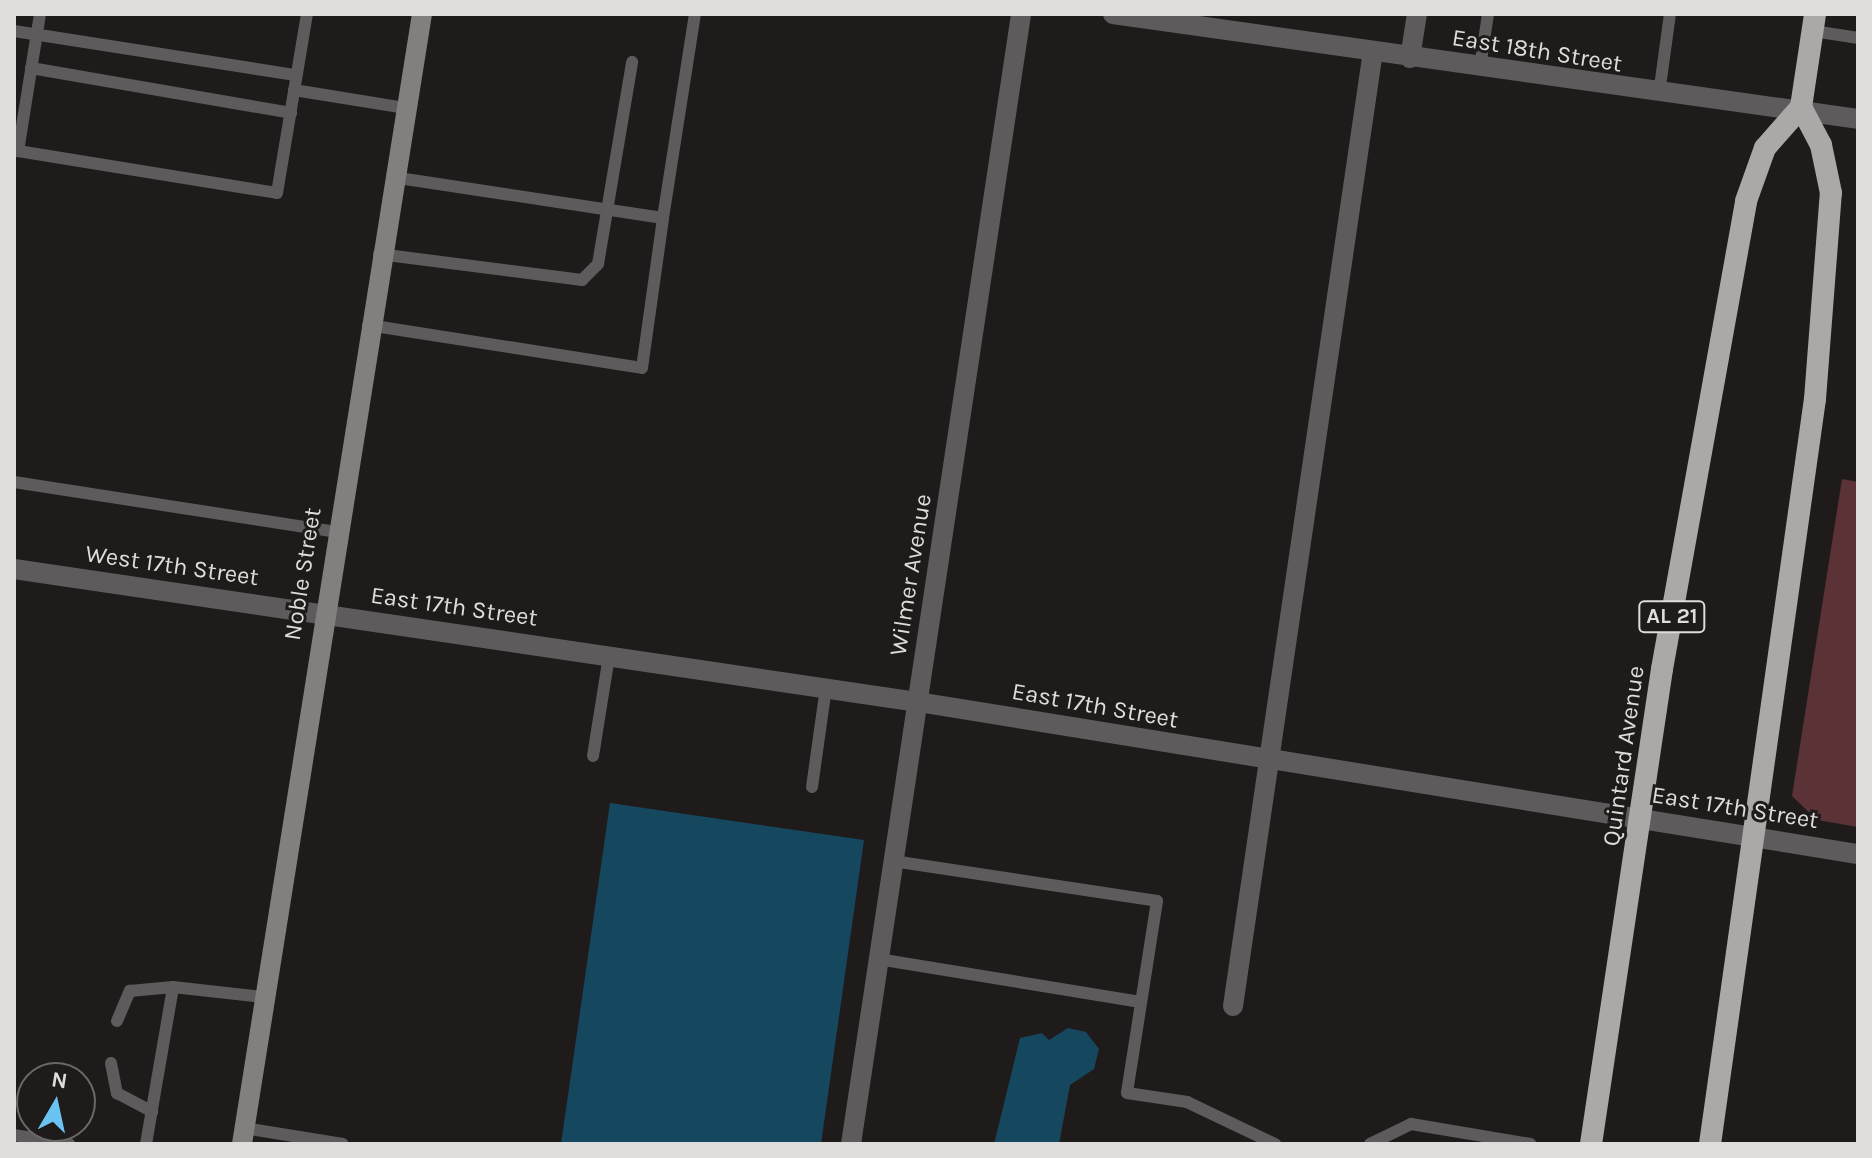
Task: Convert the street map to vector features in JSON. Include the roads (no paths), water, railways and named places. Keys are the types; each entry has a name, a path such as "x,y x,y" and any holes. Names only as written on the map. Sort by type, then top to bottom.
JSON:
{"highway":[{"path":"1710,1144 1815,399 1831,193 1821,145 1801,107 1814,23"},
{"name":"Quintard Avenue","path":"1591,1144 1641,820 1746,201 1765,148 1801,107"}],"main road":[{"name":"Noble Street","path":"243,1136 379,254 422,14"}],"street":[{"name":"Wilmer Avenue","path":"851,1144 1021,14"},
{"name":"East 18th Street","path":"1113,14 1659,95 1801,107 1858,119"},
{"path":"1410,58 1417,14"},
{"path":"1233,1006 1266,761 1373,51"},
{"name":"West 17th Street","path":"14,569 323,614"},
{"name":"East 17th Street","path":"323,614 918,702 1266,761 1858,854"}],"lane":[{"path":"40,14 18,151 277,193 307,14"},
{"path":"368,325 642,368 695,14"},
{"path":"1480,67 1488,14"},
{"path":"1659,95 1670,14"},
{"path":"1814,23 1858,38"},
{"path":"14,31 296,75"},
{"path":"379,254 568,283 598,264 610,212 632,62"},
{"path":"31,68 291,113"},
{"path":"294,90 405,108"},
{"path":"392,177 663,218"},
{"path":"14,482 336,532"},
{"path":"593,756 609,656"},
{"path":"812,787 826,688"},
{"path":"893,861 1157,901 1127,1093 1187,1102 1258,1139 1275,1144"},
{"path":"878,959 1141,1002"},
{"path":"117,1021 130,991 173,987 264,997"},
{"path":"146,1144 173,987"},
{"path":"111,1063 117,1093 152,1112"},
{"path":"1370,1144 1411,1124 1530,1144"},
{"path":"14,1135 69,1144"},
{"path":"243,1136 343,1144"}]}
